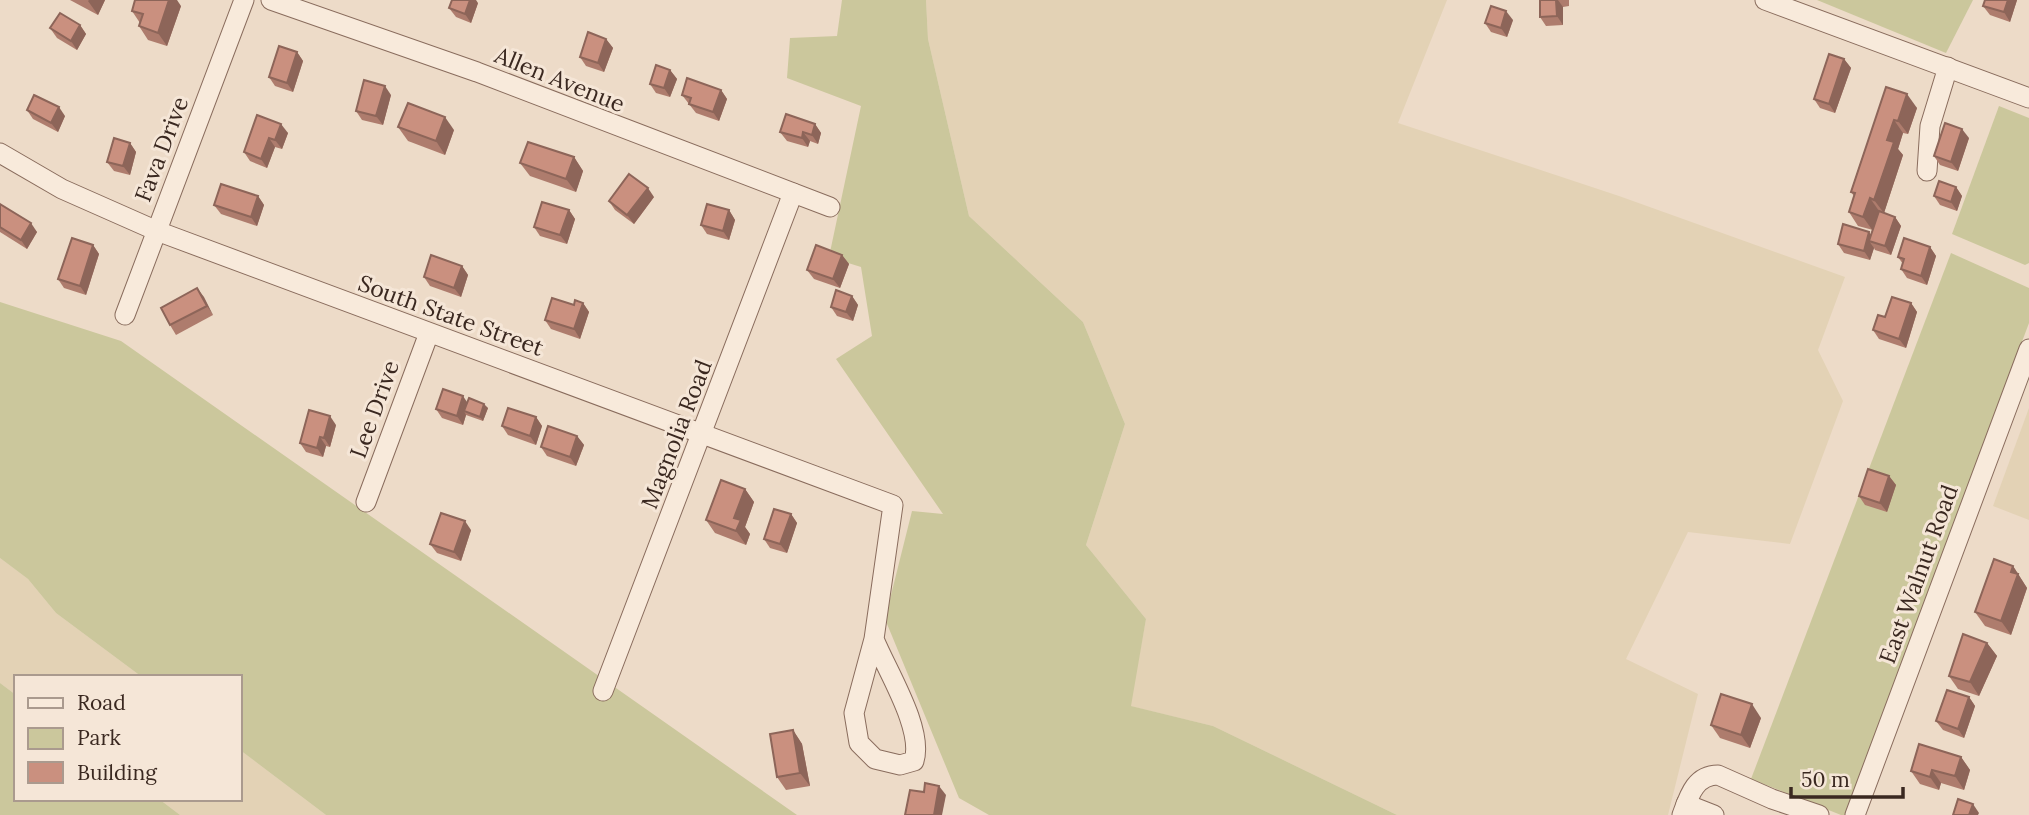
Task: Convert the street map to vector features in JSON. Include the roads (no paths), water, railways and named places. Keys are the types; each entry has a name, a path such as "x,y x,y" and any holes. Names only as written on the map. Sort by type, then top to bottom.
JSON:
{"street":[{"name":"Fava Drive","path":"124,315 244,0"},
{"name":"Allen Avenue","path":"271,0 477,72 830,206"},
{"path":"1765,0 1787,4 2029,98"},
{"path":"1927,171 1930,126 1948,67"},
{"name":"South State Street","path":"0,153 62,189 157,231 893,505 874,639"},
{"name":"Magnolia Road","path":"603,691 793,193"},
{"name":"Lee Drive","path":"366,502 429,333"},
{"name":"East Walnut Road","path":"1855,815 2029,349"},
{"path":"874,639 912,722 918,748 914,761 900,765 875,759 859,743 854,713 874,639"},
{"path":"1714,815 1684,809 1698,782 1710,775 1718,775 1819,815"}]}
